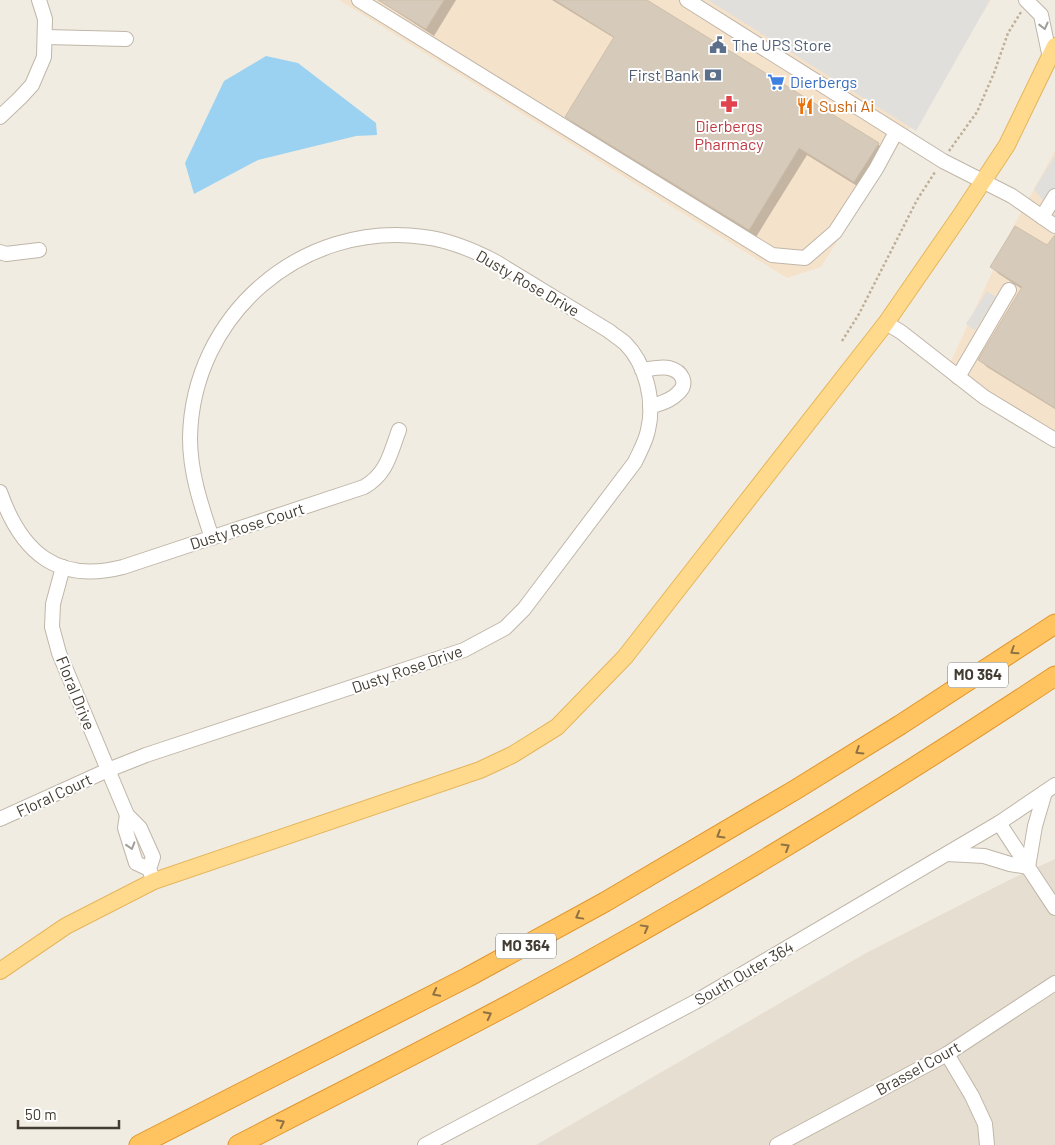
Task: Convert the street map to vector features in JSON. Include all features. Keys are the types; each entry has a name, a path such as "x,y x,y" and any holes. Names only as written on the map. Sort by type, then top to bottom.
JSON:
{"highway":[{"name":"MO 364","path":"139,1145 476,973 605,902 820,775 1055,624"},
{"name":"MO 364","path":"238,1145 515,1001 669,915 857,804 1055,676"}],"main road":[{"path":"0,971 66,926 151,875 480,770 512,755 558,727 625,657 886,323 1007,145 1053,53"}],"street":[{"path":"0,117 32,85 44,57 45,19 39,0"},
{"path":"359,0 772,255 805,258 835,232 876,169 896,132"},
{"path":"687,0 896,132 957,169 1012,196 1055,226"},
{"path":"1026,0 1041,15 1053,53"},
{"path":"46,37 126,39"},
{"path":"1042,217 1055,196"},
{"name":"Dusty Rose Drive","path":"108,770 146,755 464,650 505,628 524,609 635,462 648,430 650,407 646,379 638,360 625,344 609,331 496,262 476,252 439,240 404,236 366,237 328,246 293,262 259,287 245,301 218,338 203,369 192,417 191,448 198,497 212,538"},
{"path":"0,252 6,254 39,250"},
{"path":"958,377 1009,290"},
{"path":"886,323 901,332 984,397 1055,440"},
{"path":"642,370 669,368 681,374 684,380 684,386 679,393 671,399 650,407"},
{"name":"Dusty Rose Court","path":"0,492 8,516 20,536 35,552 52,563 63,567 86,572 105,572 370,484 376,480 387,463 399,430"},
{"name":"Floral Drive","path":"63,567 53,604 52,627 59,653 127,815 125,828 136,863 151,875"},
{"name":"Floral Court","path":"0,819 108,770"},
{"path":"1028,867 1035,826 1050,789"},
{"name":"South Outer 364","path":"425,1145 695,1002 998,823 1050,789"},
{"path":"998,823 1055,908"},
{"path":"946,854 984,856 1028,867"},
{"name":"Brassel Court","path":"777,1145 947,1054 1055,983"},
{"path":"947,1054 972,1096 985,1124 987,1145"}],"shaded area":[{"path":"339,0 991,0 821,267 787,278"},
{"path":"708,0 990,0 916,131"},
{"path":"1055,151 1055,448 944,376 1013,227"},
{"path":"1055,156 1055,215 1034,189"},
{"path":"987,291 996,297 975,330 966,324"},
{"path":"1055,859 1055,1145 536,1145 866,953 1011,879"}],"water":[{"path":"266,56 298,63 376,123 377,135 356,136 258,160 194,194 185,163 224,81"}],"building":[{"path":"378,0 444,0 426,29"},
{"path":"555,0 647,0 879,143 854,182 799,148 749,230 565,117 614,37"},
{"path":"1015,226 1047,245 1055,235 1055,408 978,360 1022,287 990,267"}],"place":[{"name":"The UPS Store","path":"718,45"},
{"name":"First Bank","path":"713,75"},
{"name":"Dierbergs","path":"776,82"},
{"name":"Dierbergs Pharmacy","path":"729,104"},
{"name":"Sushi Ai","path":"805,106"}]}
